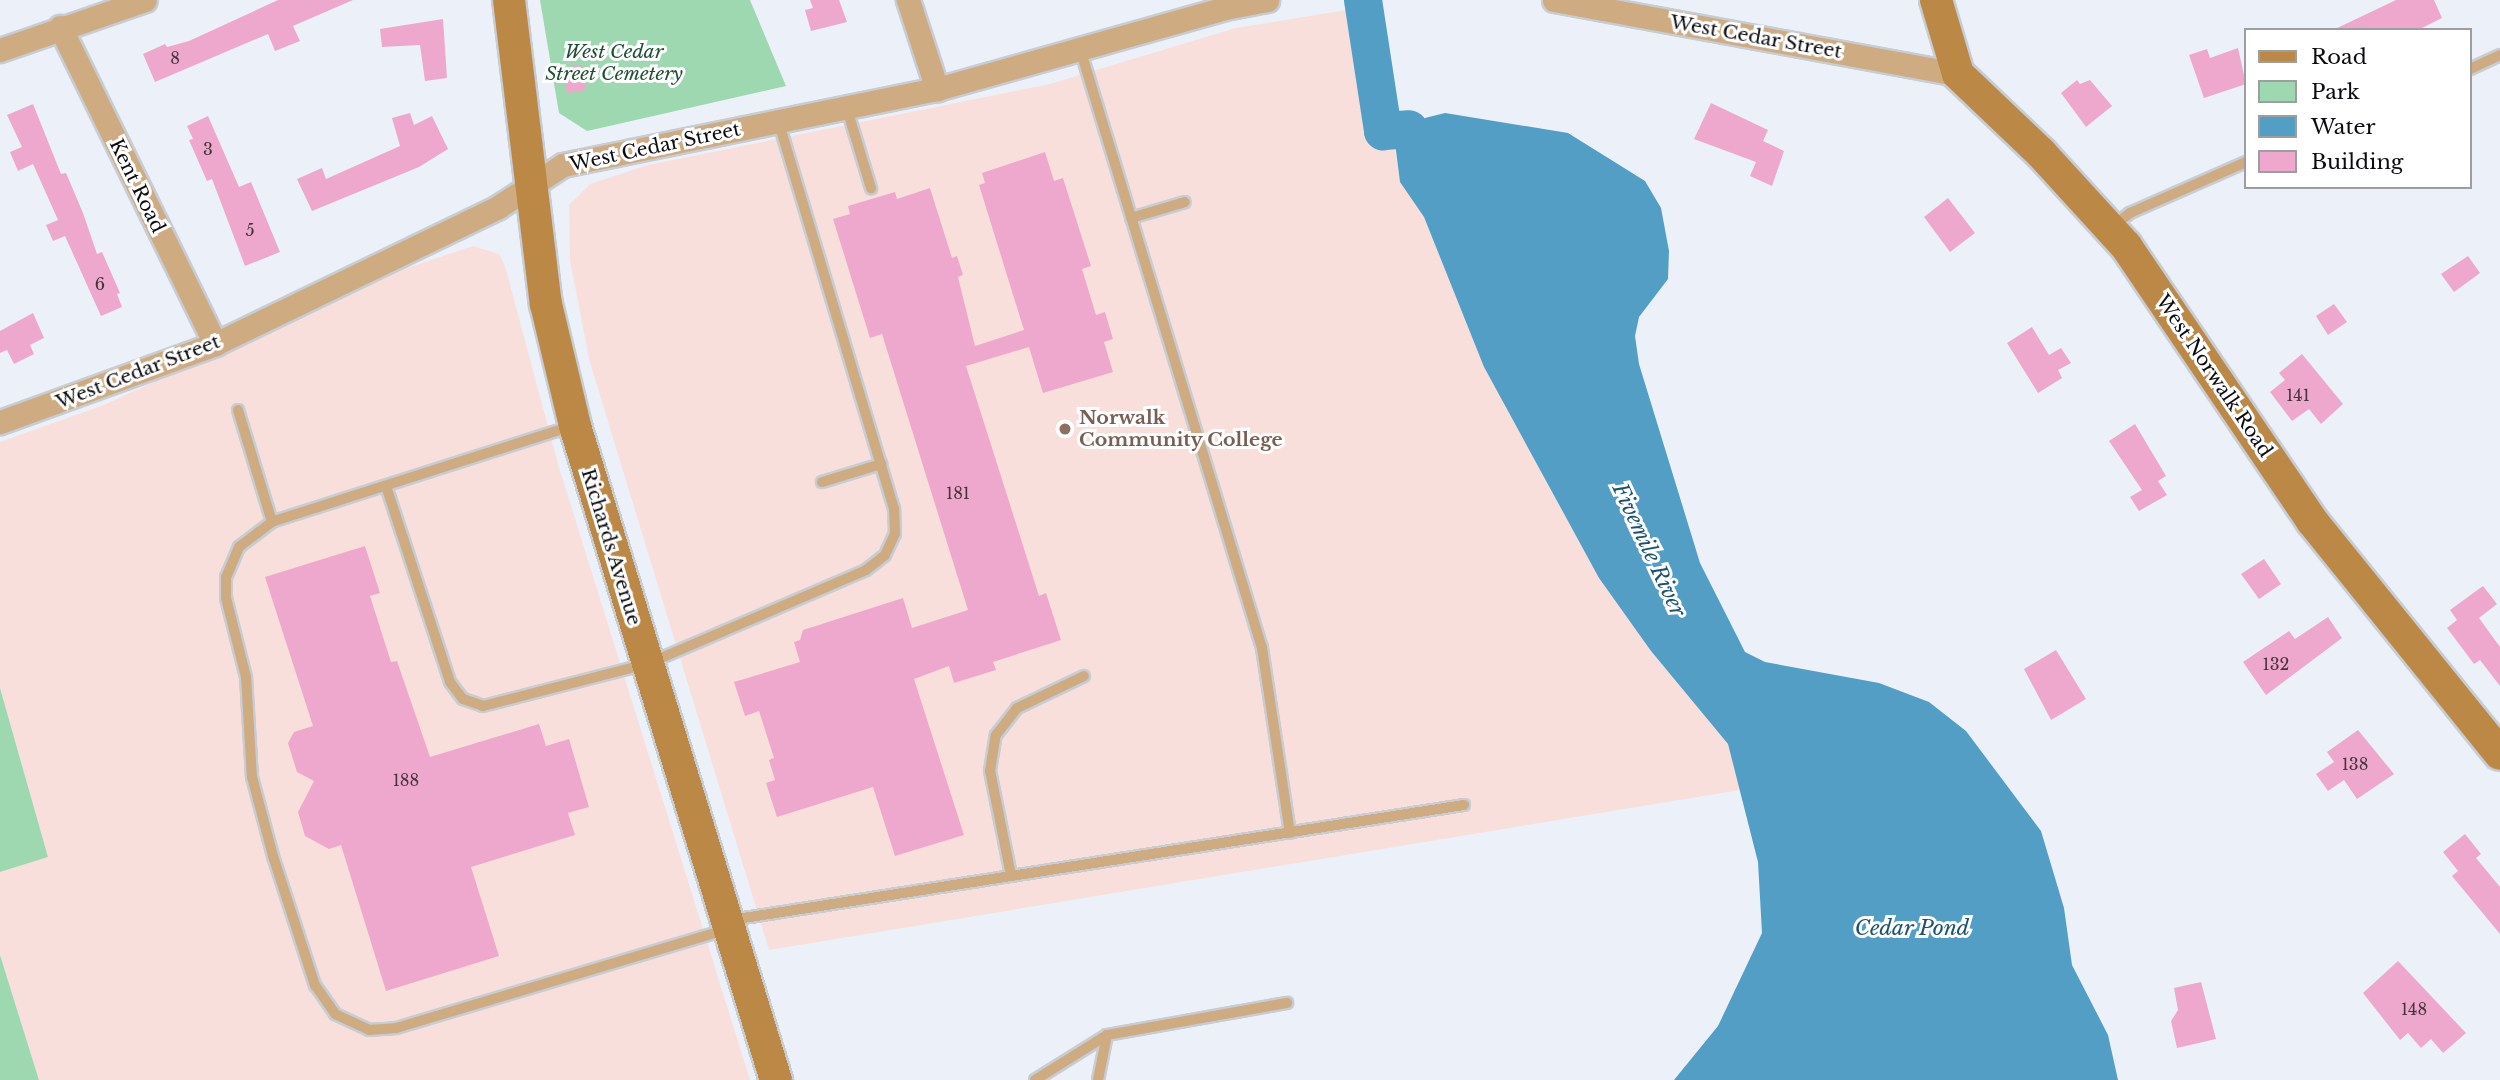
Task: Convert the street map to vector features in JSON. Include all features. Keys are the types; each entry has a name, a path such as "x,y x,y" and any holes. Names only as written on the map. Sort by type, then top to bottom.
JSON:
{"street":[{"path":"0,50 60,27 145,0"},
{"name":"Richards Avenue","path":"509,0 528,187 546,304 575,426 776,1080"},
{"path":"908,0 937,89"},
{"name":"West Cedar Street","path":"0,422 215,344 498,207 563,165 937,89 1081,52 1223,4 1268,0"},
{"name":"West Cedar Street","path":"1554,0 1958,74"},
{"name":"West Norwalk Road","path":"1936,0 1958,74 2041,153 2110,229 2312,521 2500,754"},
{"name":"Kent Road","path":"60,27 215,344"}],"lane":[{"path":"1081,52 1262,648 1290,834"},
{"path":"2472,68 2500,55"},
{"path":"847,109 871,188"},
{"path":"386,486 450,682 463,699 483,706 507,704 647,664 866,570 885,555 895,534 894,509 778,121"},
{"path":"2110,229 2130,212 2244,163"},
{"path":"1131,218 1185,202"},
{"path":"238,410 272,522"},
{"path":"575,426 272,522 239,547 226,577 226,598 246,677 249,762 257,804 309,970 328,1007 360,1028 396,1028 730,924 1011,875 1464,805"},
{"path":"822,482 881,464"},
{"path":"1011,875 990,771 996,735 1017,708 1084,676"},
{"path":"1035,1080 1107,1035 1287,1003"},
{"path":"1098,1080 1107,1035"}],"shaded area":[{"name":"Norwalk Community College","path":"1371,6 1400,181 1424,217 1484,367 1599,578 1651,651 1728,744 1740,790 769,950 589,359 570,260 569,205 590,184 648,165 1050,84 1236,28"},
{"path":"473,246 499,254 505,266 558,464 750,1080 39,1080 0,955 0,872 48,857 0,688 0,442 104,405 380,277"}],"green space":[{"name":"West Cedar Street Cemetery","path":"540,0 750,0 786,86 587,131 559,113"},
{"path":"0,688 48,857 0,872"},
{"path":"0,955 39,1080 0,1080"}],"water":[{"name":"Cedar Pond","path":"1445,113 1568,133 1645,181 1661,208 1669,251 1668,279 1639,317 1635,336 1639,364 1700,563 1745,652 1765,662 1879,683 1929,702 1966,731 2041,831 2064,908 2072,965 2108,1035 2118,1080 1674,1080 1718,1026 1762,933 1758,862 1728,744 1651,651 1599,578 1484,367 1424,217 1400,182 1395,143 1425,118"}],"building":[{"path":"278,0 353,0 293,26 300,41 275,51 268,34 155,82 143,54 165,44 167,47 189,41"},
{"path":"810,0 839,0 847,22 811,31 805,10 813,8"},
{"path":"2396,0 2434,0 2442,18 2422,28 2337,28"},
{"path":"443,19 447,78 425,81 420,45 382,47 380,29"},
{"path":"2238,48 2244,85 2204,98 2189,55 2207,49 2210,58"},
{"path":"582,65 586,90 567,93 563,68"},
{"path":"2077,80 2080,84 2090,80 2112,106 2086,127 2061,93"},
{"path":"1711,103 1768,130 1763,141 1784,151 1772,186 1750,176 1756,162 1694,139"},
{"path":"33,104 61,174 66,173 97,254 102,252 120,293 117,294 122,307 101,316 65,236 53,241 46,225 58,220 33,164 18,171 10,152 22,147 7,115"},
{"path":"410,113 414,125 432,116 448,149 419,167 312,211 297,179 322,168 326,179 400,146 392,118"},
{"path":"208,116 239,187 251,182 280,252 245,266 212,179 207,181 189,140 193,139 187,126"},
{"path":"1045,152 1054,181 1063,178 1091,266 1082,269 1096,315 1105,312 1113,339 1104,342 1113,372 1043,393 1029,347 966,366 1039,596 1046,593 1061,640 993,662 996,670 954,683 949,666 914,679 964,835 895,856 873,787 777,817 766,783 775,780 769,760 774,758 759,711 745,716 734,682 800,662 794,642 800,640 803,630 903,598 912,628 968,610 882,334 870,338 833,219 850,214 848,206 895,192 897,199 930,188 952,258 957,256 963,275 958,277 975,346 1024,330 979,185 985,183 982,173"},
{"path":"1948,198 1975,233 1950,252 1924,217"},
{"path":"2468,256 2480,273 2454,292 2441,274"},
{"path":"2334,304 2347,322 2328,335 2316,316"},
{"path":"33,313 44,338 30,345 34,354 14,364 7,350 0,353 0,331"},
{"path":"2032,327 2049,355 2061,348 2071,363 2058,370 2062,378 2038,393 2007,343"},
{"path":"2302,354 2343,404 2321,424 2309,409 2292,421 2270,392 2285,380 2279,373"},
{"path":"2135,424 2166,476 2158,481 2167,495 2139,511 2130,497 2142,490 2109,441"},
{"path":"365,546 380,593 370,596 391,662 397,661 430,757 539,724 546,746 569,739 589,807 568,813 575,835 471,867 499,956 386,991 341,845 329,849 305,836 298,812 314,781 297,772 288,743 294,732 313,726 265,577"},
{"path":"2264,559 2281,584 2259,599 2241,574"},
{"path":"2483,586 2497,604 2479,618 2500,647 2500,686 2480,660 2474,664 2447,628 2457,620 2450,610"},
{"path":"2328,617 2342,638 2266,695 2243,662 2289,631 2295,639"},
{"path":"2056,650 2086,699 2051,720 2024,669"},
{"path":"2358,730 2394,774 2357,799 2344,780 2328,791 2316,774 2334,762 2327,752"},
{"path":"2465,834 2481,854 2476,858 2500,887 2500,934 2452,876 2458,871 2443,852"},
{"path":"2398,961 2466,1033 2443,1053 2431,1039 2421,1048 2408,1033 2400,1040 2363,993"},
{"path":"2201,982 2216,1039 2177,1048 2171,1021 2178,1010 2174,988"}],"waterway":[{"name":"Fivemile River","path":"1363,0 1383,131 1409,129"}],"place":[{"name":"Norwalk Community College","path":"1065,429"}]}
